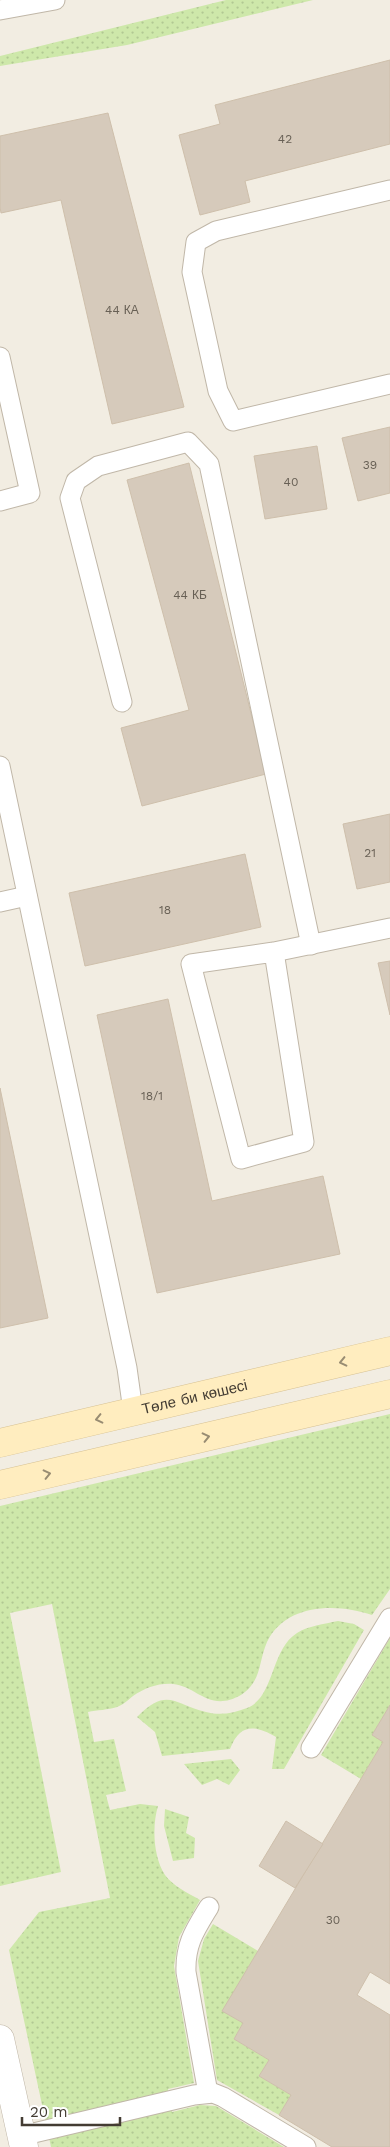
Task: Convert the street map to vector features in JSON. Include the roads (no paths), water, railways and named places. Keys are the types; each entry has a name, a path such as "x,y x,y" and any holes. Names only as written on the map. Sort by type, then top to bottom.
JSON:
{"main road":[{"name":"Төле би көшесі","path":"0,1443 390,1351"},
{"path":"0,1486 390,1394"}],"street":[{"path":"0,2039 22,2142"}],"lane":[{"path":"0,10 55,0"},
{"path":"390,190 216,231 196,242 192,272 218,391 234,422 390,384"},
{"path":"0,357 30,494 0,501"},
{"path":"122,702 70,498 76,481 98,466 188,442 209,464 311,945"},
{"path":"0,766 125,1358 133,1411"},
{"path":"0,902 27,896"},
{"path":"274,952 304,1142 240,1159 191,964 274,952 390,928"},
{"path":"311,1748 390,1618"},
{"path":"208,2093 186,1972 186,1960 187,1949 193,1934 209,1907"},
{"path":"22,2142 194,2095 208,2093 228,2099 306,2147"}]}
